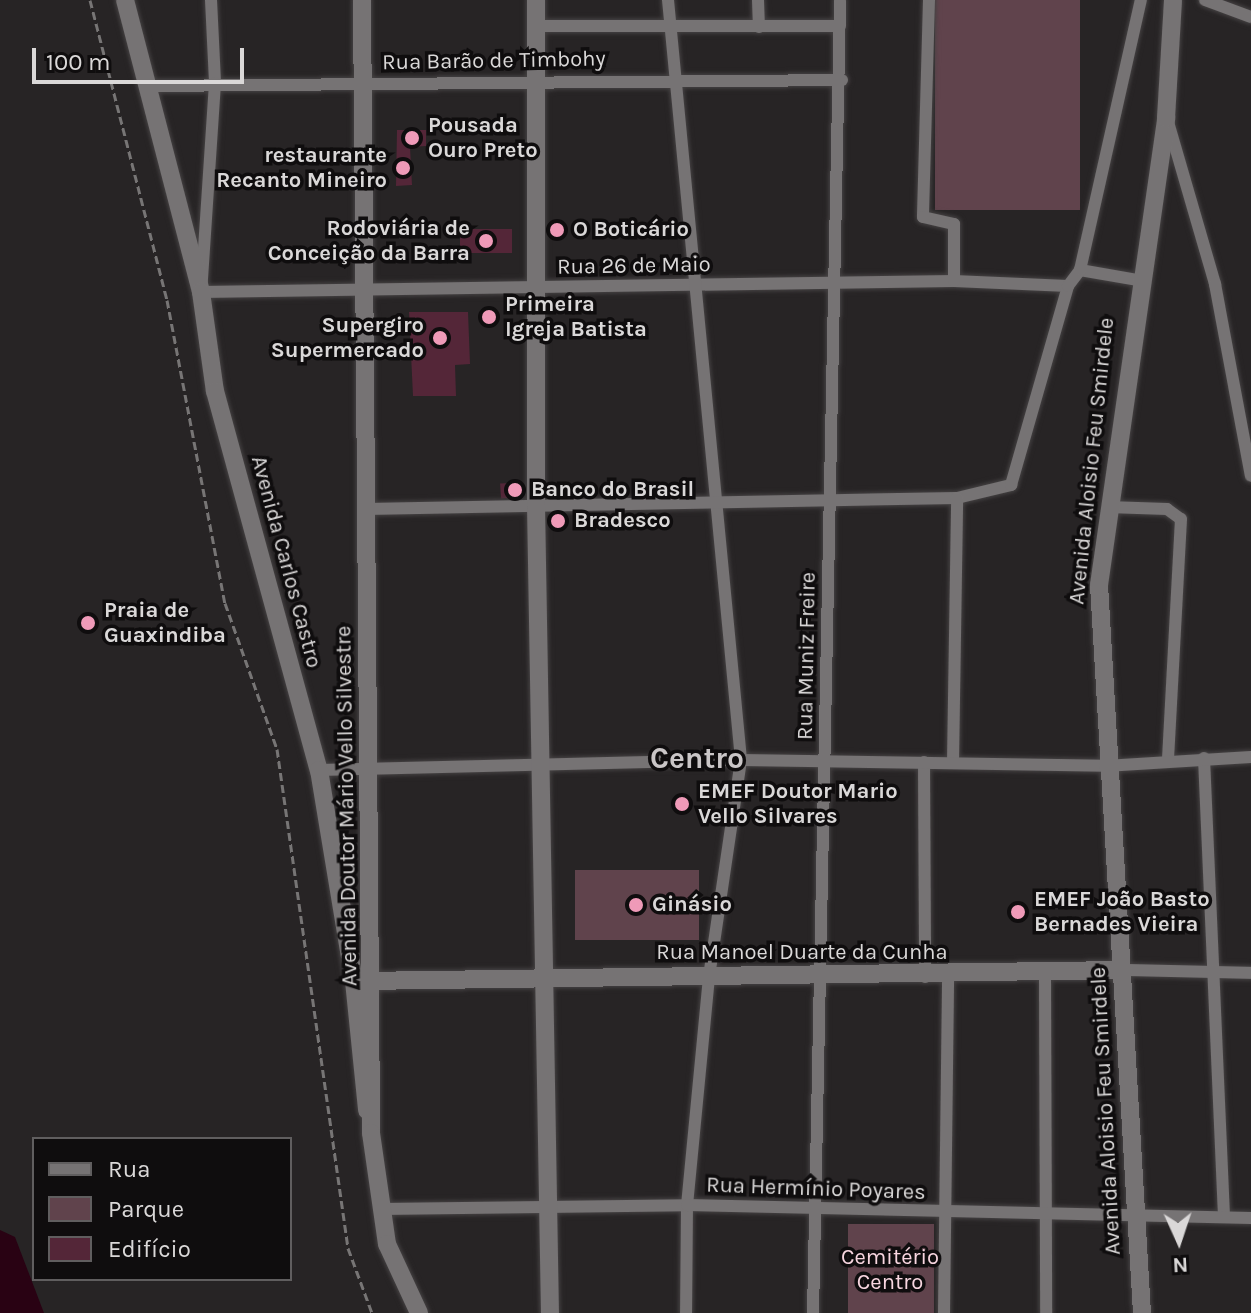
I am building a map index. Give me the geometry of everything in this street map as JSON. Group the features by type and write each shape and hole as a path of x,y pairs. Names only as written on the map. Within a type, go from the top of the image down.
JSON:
{"street":[{"path":"125,0 201,292"},
{"name":"Avenida Carlos Castro","path":"211,0 215,83 201,292 215,391 319,770 354,981 371,1133"},
{"name":"Avenida Doutor Mário Vello Silvestre","path":"362,0 366,509 373,764 371,1133 387,1244 419,1313"},
{"path":"536,0 533,79 537,287 536,505 550,1313"},
{"path":"668,0 719,501 741,760 709,977 687,1205 686,1313"},
{"path":"758,0 759,27"},
{"name":"Rua Muniz Freire","path":"813,1313 818,1209 830,499 838,283 842,80 840,0"},
{"path":"929,0 923,211 929,221 954,224 954,281"},
{"path":"366,509 957,498 985,495 1018,476 1068,286 1080,270 1141,0"},
{"name":"Avenida Aloisio Feu Smirdele","path":"1142,1313 1123,970 1105,766 1099,585 1138,280 1166,118 1173,0"},
{"path":"1205,0 1251,17"},
{"path":"536,26 840,26"},
{"name":"Rua Barão de Timbohy","path":"146,86 533,79 842,80"},
{"path":"1166,118 1215,284 1251,476"},
{"path":"1080,270 1138,280"},
{"name":"Rua 26 de Maio","path":"201,292 954,281 1068,286"},
{"path":"953,763 957,498"},
{"path":"1108,507 1167,509 1181,519 1168,760"},
{"path":"319,770 373,764 741,760 1105,766 1251,757"},
{"path":"1204,758 1224,1217"},
{"path":"924,762 925,977"},
{"name":"Rua Manoel Duarte da Cunha","path":"354,981 925,977 1123,970 1251,973"},
{"path":"1045,974 1049,1214 1046,1313"},
{"path":"944,1313 948,976"},
{"name":"Rua Hermínio Poyares","path":"380,1209 687,1205 947,1214 1251,1218"}],"path":[{"path":"90,0 167,300 225,603 277,749 348,1248 372,1313"}],"green space":[{"path":"935,0 1080,0 1080,210 935,210"},
{"name":"Ginásio","path":"575,870 699,870 699,940 575,940"},
{"name":"Cemitério Centro","path":"848,1224 934,1224 934,1313 848,1313"}],"shaded area":[{"path":"0,1230 15,1237 44,1313 0,1313"}],"building":[{"path":"397,130 426,130 426,146 410,147 412,185 396,186"},
{"name":"Rodoviária de Conceição da Barra","path":"460,229 512,229 512,253 460,253"},
{"name":"Supergiro Supermercado","path":"409,312 468,312 470,364 455,365 456,396 413,396"},
{"path":"523,482 524,497 501,499 500,484"}],"place":[{"name":"Pousada Ouro Preto","path":"412,138"},
{"name":"restaurante Recanto Mineiro","path":"403,168"},
{"name":"O Boticário","path":"557,230"},
{"name":"Rodoviária de Conceição da Barra","path":"486,241"},
{"name":"Primeira Igreja Batista","path":"489,317"},
{"name":"Supergiro Supermercado","path":"440,338"},
{"name":"Banco do Brasil","path":"515,490"},
{"name":"Bradesco","path":"558,521"},
{"name":"Praia de Guaxindiba","path":"88,623"},
{"name":"EMEF Doutor Mario Vello Silvares","path":"682,804"},
{"name":"Ginásio","path":"636,905"},
{"name":"EMEF João Basto Bernades Vieira","path":"1018,912"}],"district":[{"name":"Centro","path":"697,758"}]}
